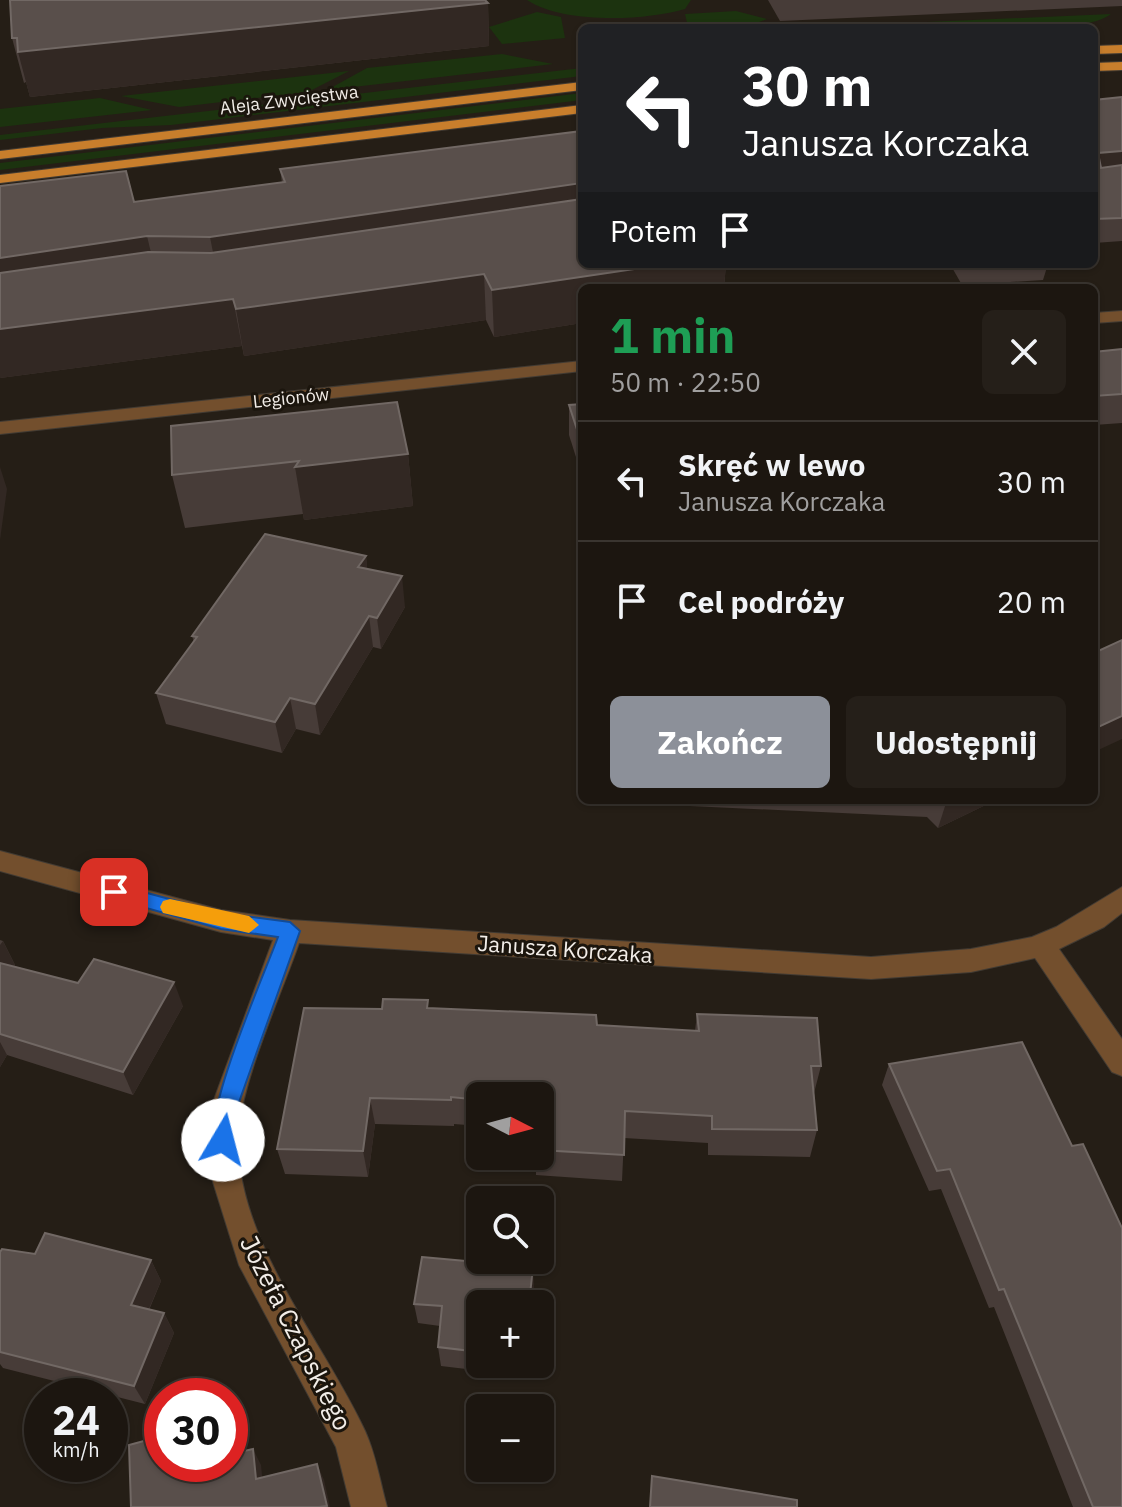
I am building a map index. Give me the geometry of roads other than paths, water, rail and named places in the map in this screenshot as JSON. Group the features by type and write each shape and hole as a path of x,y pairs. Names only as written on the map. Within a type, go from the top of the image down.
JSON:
{"main road":[{"path":"1098,50 1122,49"},
{"path":"1098,67 1122,66"},
{"name":"Aleja Zwycięstwa","path":"0,155 578,86"},
{"name":"Aleja Zwycięstwa","path":"0,179 578,109"}],"street":[{"path":"1098,318 1122,316"},
{"name":"Legionów","path":"0,428 578,366"},
{"name":"Janusza Korczaka","path":"0,861 221,921 290,931 871,968 965,964 1043,947 1080,930 1122,898"},
{"name":"Józefa Czapskiego","path":"290,931 227,1105 223,1140 228,1182 250,1254 352,1442 369,1507"},
{"path":"1043,947 1122,1063"}]}
